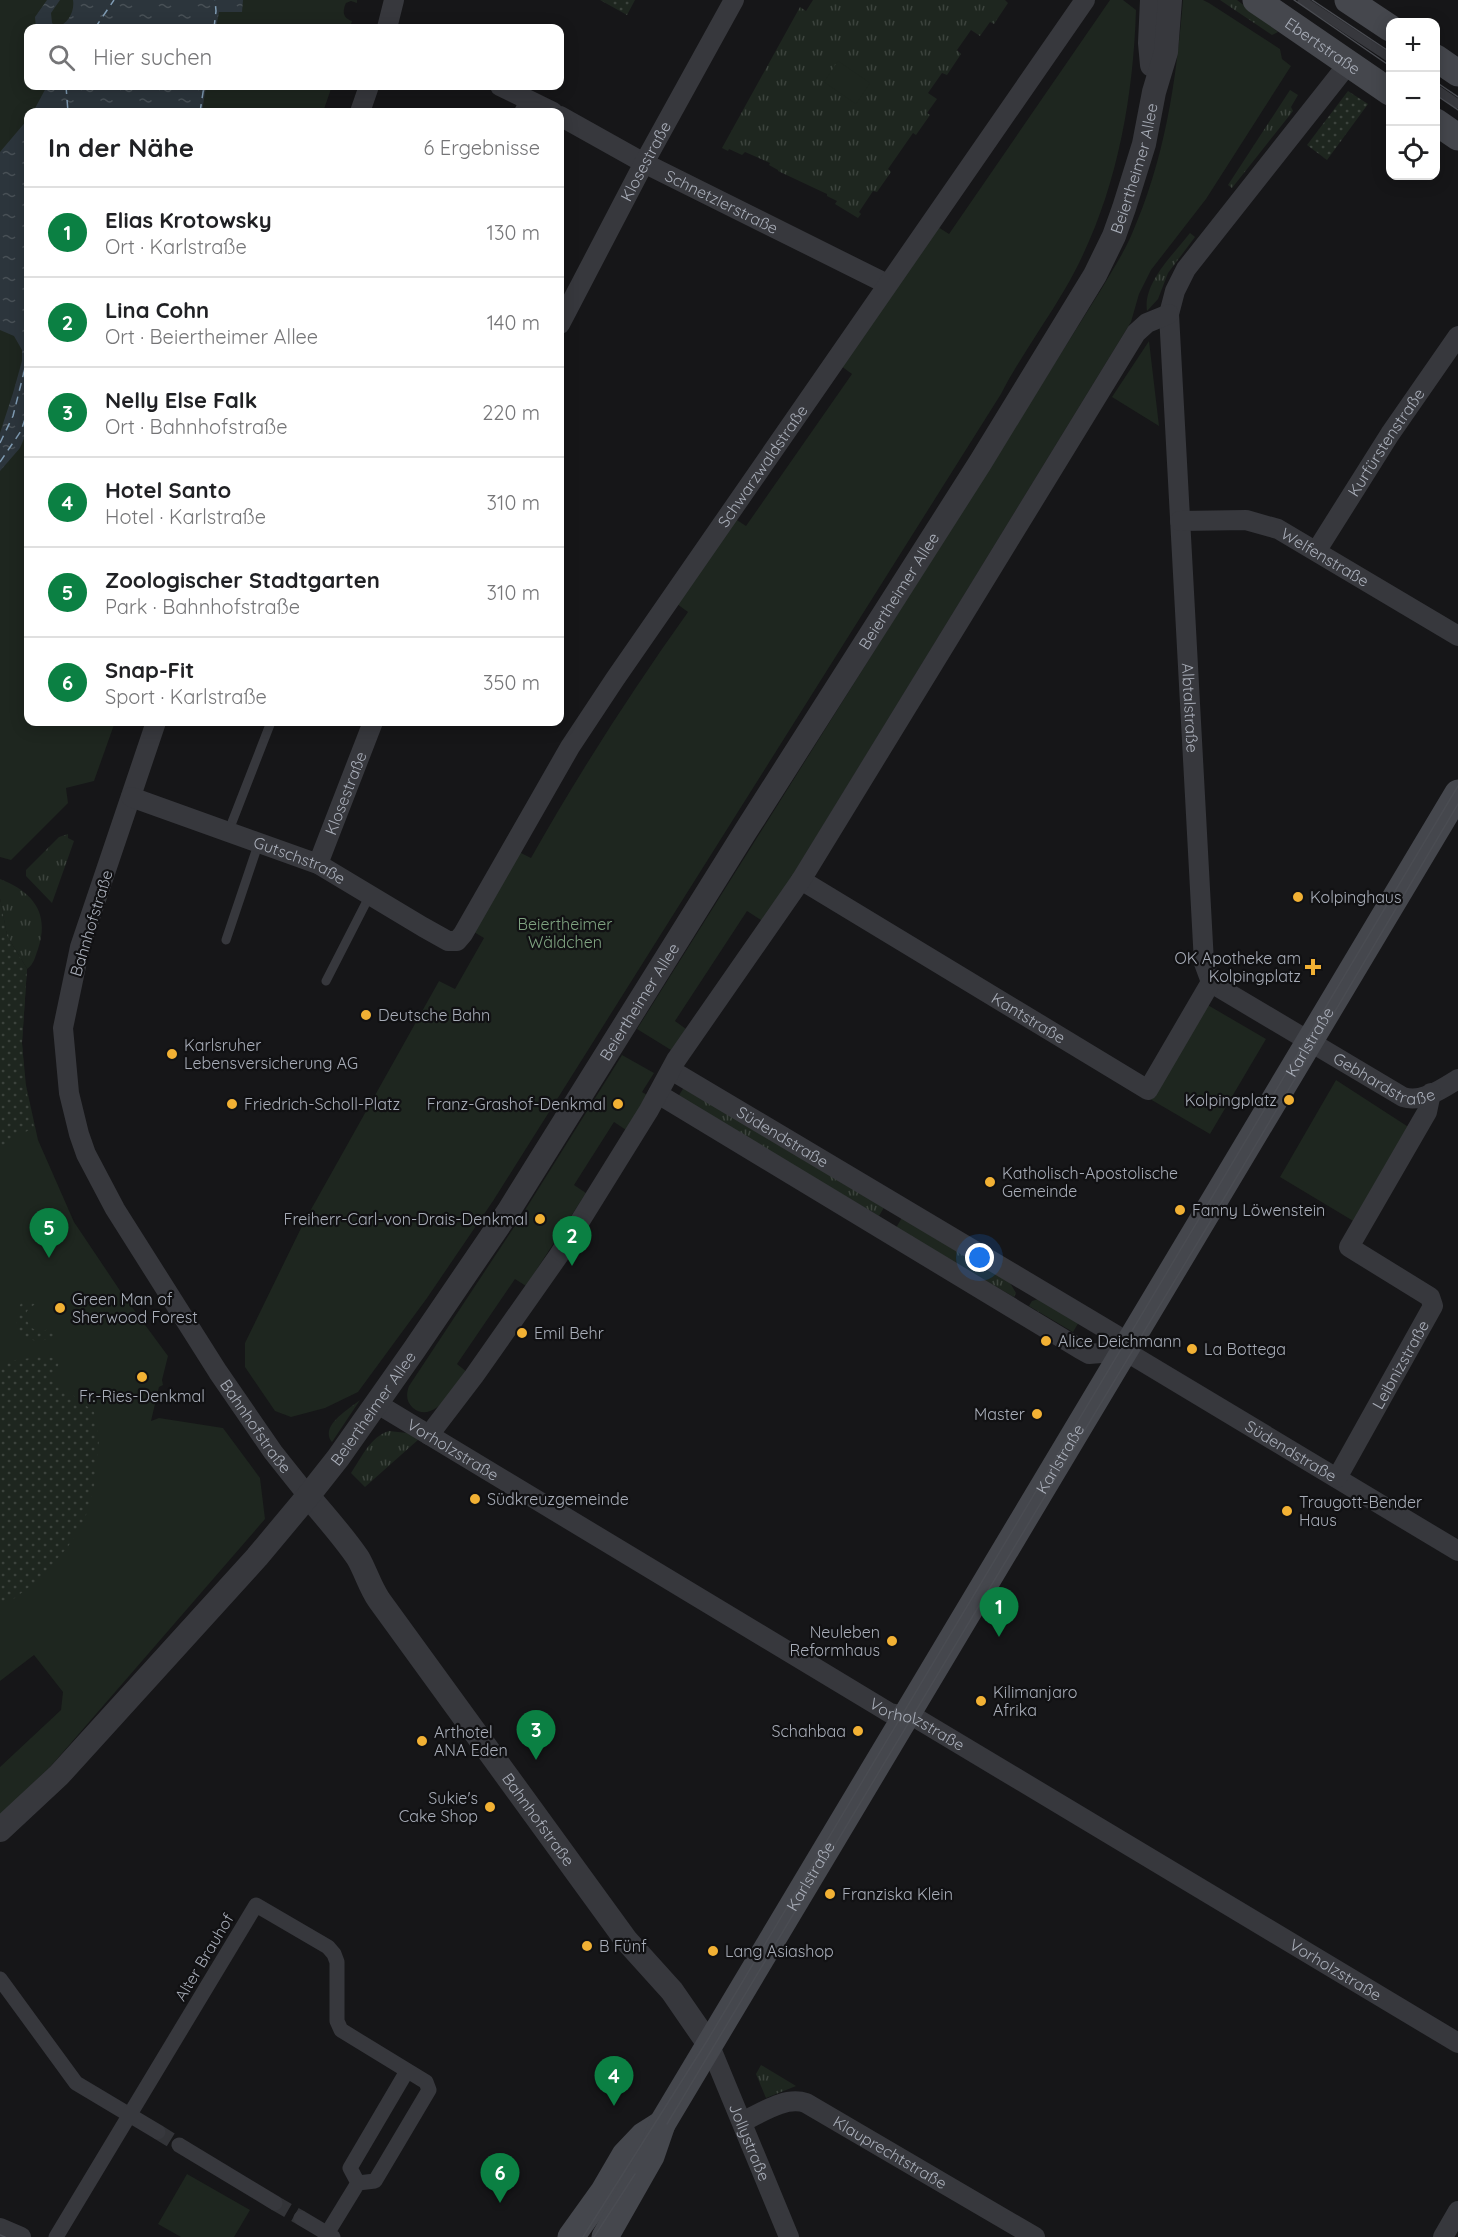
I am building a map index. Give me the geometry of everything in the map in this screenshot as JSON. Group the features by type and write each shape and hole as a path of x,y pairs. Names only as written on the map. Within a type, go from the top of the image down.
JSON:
{"main road":[{"name":"Ebertstraße","path":"1256,0 1386,89"},
{"path":"1348,0 1386,25"},
{"path":"1440,61 1458,73"},
{"path":"1440,125 1458,137"},
{"name":"Karlstraße","path":"605,2237 651,2156 662,2124 1458,793"},
{"name":"Karlstraße","path":"571,2237 626,2155 643,2136 662,2124"}],"street":[{"path":"388,24 394,0"},
{"name":"Klosestraße","path":"564,316 644,163 734,0"},
{"name":"Schwarzwaldstraße","path":"457,941 570,747 887,284 1085,0"},
{"name":"Beiertheimer Allee","path":"1152,0 1150,43 1154,92"},
{"name":"Beiertheimer Allee","path":"0,1830 59,1775 257,1557 308,1496 338,1458 514,1203 1082,299 1114,236 1144,144 1154,92 1166,52 1170,0"},
{"path":"429,1436 559,1255 671,1070 801,879 1136,333 1147,323 1169,314 1175,291 1186,269 1348,64"},
{"path":"361,108 368,90"},
{"path":"505,90 522,105"},
{"name":"Schnetzlerstraße","path":"564,118 644,163 887,284"},
{"name":"Albtalstraße","path":"1169,314 1204,963 1211,982"},
{"name":"Kurfürstenstraße","path":"1317,550 1390,434 1458,336"},
{"name":"Welfenstraße","path":"1180,521 1246,520 1278,529 1317,550 1458,636"},
{"name":"Bahnhofstraße","path":"155,726 80,947 63,1028 69,1093 79,1134 90,1162 115,1209 181,1315 273,1452 340,1533 359,1560 379,1600 619,1930 672,1991 710,2046"},
{"name":"Klosestraße","path":"318,864 371,726"},
{"name":"Gutschstraße","path":"131,797 229,830 318,864 448,941 457,941"},
{"name":"Kantstraße","path":"801,879 1148,1090 1211,982"},
{"path":"1211,982 1311,1041"},
{"name":"Gebhardstraße","path":"1311,1041 1403,1097 1411,1099 1449,1088"},
{"name":"Südendstraße","path":"671,1070 1116,1335 1125,1352 1458,1551"},
{"name":"Leibnizstraße","path":"1337,1478 1432,1306 1430,1296 1349,1247 1427,1112 1449,1088"},
{"name":"Südendstraße","path":"653,1102 881,1229 1089,1354 1125,1352"},
{"path":"881,1229 895,1204"},
{"path":"1018,1311 1033,1285"},
{"name":"Vorholzstraße","path":"376,1403 890,1713 916,1718 1458,2043"},
{"name":"Alter Brauhof","path":"56,2237 256,1905 328,1947 337,1962 337,2021 341,2030 426,2082 429,2090 375,2181 358,2183 328,2236 301,2218"},
{"path":"0,1979 76,2083 158,2132"},
{"name":"Jollystraße","path":"710,2046 789,2237"},
{"path":"358,2183 350,2168 407,2071"},
{"name":"Klauprechtstraße","path":"742,2122 783,2104 798,2101 806,2103 1035,2237"},
{"path":"179,2145 276,2203"},
{"path":"1443,2237 1458,2211"},
{"path":"0,2228 21,2237"}],"lane":[{"path":"1302,0 1386,55"},
{"path":"1440,92 1458,104"},
{"path":"229,830 269,726"},
{"path":"226,940 259,842"},
{"path":"326,981 370,895"}],"green space":[{"path":"0,0 357,0 357,3 351,1 346,3 344,9 344,14 352,21 351,24 24,24 24,90 331,90 324,108 24,108 24,726 114,726 94,781 66,788 68,803 11,860 0,857"},
{"path":"600,0 635,0 627,15"},
{"path":"813,0 1005,0 1008,3 994,24 990,22 980,36 971,30 957,50 961,54 947,75 942,73 928,93 937,99 927,113 930,115 916,135 913,133 888,169 891,172 877,192 873,191 859,212 861,214 858,218 835,204 837,201 827,194 778,171 769,165 770,163 745,152 742,155 722,148 800,7 806,11"},
{"name":"Beiertheimer Wäldchen","path":"1110,0 1123,0 1136,10 1131,82 1118,154 1108,189 1082,257 1065,289 493,1201 427,1298 358,1392 325,1408 291,1417 275,1411 245,1367 245,1343 304,1222 439,981 455,989 484,938 474,932 519,852 531,858 606,733 688,612 677,604 734,518 746,526 852,374 841,366 938,227 949,234"},
{"path":"1183,0 1203,0 1209,3 1280,49 1282,59 1291,66 1206,199 1151,270 1139,294 1131,322 764,922 747,911 675,1021 686,1029 671,1050 637,1029 1128,243 1143,207 1161,149 1177,61"},
{"path":"1220,0 1237,0 1278,32 1272,35"},
{"path":"838,61 870,83 856,104 824,82"},
{"path":"1290,90 1298,95 1291,107 1293,111 1232,188 1228,185"},
{"path":"1348,91 1368,104 1327,160 1307,145"},
{"path":"1190,233 1195,237 1168,273 1158,299 1147,311 1147,300 1155,279"},
{"path":"1149,341 1159,426 1112,397"},
{"path":"68,834 68,838 74,841 52,903 26,876 26,870 59,837"},
{"path":"0,879 22,890 30,897 40,914 42,925 38,949 27,969 7,936 0,899"},
{"path":"0,899 7,936 27,969 22,1043 26,1085 38,1140 74,1222 123,1295 168,1356 162,1380 163,1385 159,1387 151,1421 159,1418 223,1428 260,1478 265,1519 51,1766 0,1815 0,1767 61,1710 63,1692 34,1655 0,1681"},
{"path":"0,899 7,936 27,969 22,1043 25,1085 34,1127 0,1147"},
{"path":"1206,1004 1266,1039 1210,1134 1150,1099"},
{"path":"622,1055 654,1073 642,1092 647,1095 626,1130 614,1122 574,1185 586,1193 526,1286 515,1279 457,1364 467,1372 457,1386 444,1402 429,1412 421,1412 413,1408 407,1398 409,1386 522,1215"},
{"path":"1336,1080 1410,1128 1355,1222 1280,1177"},
{"path":"686,1084 886,1204 879,1216 678,1097"},
{"path":"904,1214 1004,1273 1016,1293 1014,1297 896,1228"},
{"path":"1042,1298 1080,1320 1073,1332 1029,1306 1032,1301"},
{"path":"23,1300 35,1304 27,1311 27,1319 31,1327 41,1332 51,1328 58,1334 38,1341 23,1335 18,1328 17,1320 18,1310"},
{"path":"39,1357 61,1358 53,1379 94,1412 99,1440 94,1487 84,1522 67,1548 36,1582 0,1609 0,1362"},
{"path":"360,1400 332,1442 329,1430 332,1424"},
{"path":"389,1431 407,1433 419,1439 365,1487 351,1473 372,1443"},
{"path":"761,2065 796,2086 766,2098 756,2074"},
{"path":"187,2174 250,2210 234,2237 181,2237 158,2224"}],"water":[{"path":"47,0 60,0 51,13 53,24 36,24 35,17"},
{"path":"73,0 243,0 242,12 219,12 217,24 63,24 70,17"},
{"path":"45,90 205,90 203,108 35,108"},
{"path":"24,124 24,438 20,448 0,471 0,433 22,361 22,350 14,336 0,330 0,152"}],"ferry route":[{"path":"98,24 114,0"},
{"path":"214,24 215,0"},
{"path":"66,90 68,108"},
{"path":"201,108 203,90"},
{"path":"0,443 13,416 24,372"},
{"path":"0,462 21,431 24,422"}],"tunnel":[{"path":"158,2132 179,2145"},
{"path":"275,2203 301,2218"}],"tram line":[{"path":"1294,0 1386,63"},
{"path":"1312,0 1386,49"},
{"path":"1440,85 1458,97"},
{"path":"1440,98 1458,110"},
{"path":"583,2237 707,2041 1458,786"},
{"path":"667,2124 1207,1227 1458,804"},
{"path":"594,2237 635,2174"},
{"path":"0,2235 5,2237"}],"place":[{"name":"Kolpinghaus","path":"1298,897"},
{"name":"OK Apotheke am Kolpingplatz","path":"1313,967"},
{"name":"Deutsche Bahn","path":"366,1015"},
{"name":"Karlsruher Lebensversicherung AG","path":"172,1054"},
{"name":"Kolpingplatz","path":"1289,1100"},
{"name":"Friedrich-Scholl-Platz","path":"232,1104"},
{"name":"Franz-Grashof-Denkmal","path":"618,1104"},
{"name":"Katholisch-Apostolische Gemeinde","path":"990,1182"},
{"name":"Fanny Löwenstein","path":"1180,1210"},
{"name":"Freiherr-Carl-von-Drais-Denkmal","path":"540,1219"},
{"name":"Zoologischer Stadtgarten","path":"49,1258"},
{"name":"Lina Cohn","path":"572,1266"},
{"name":"Green Man of Sherwood Forest","path":"60,1308"},
{"name":"Emil Behr","path":"522,1333"},
{"name":"Alice Deichmann","path":"1046,1341"},
{"name":"La Bottega","path":"1192,1349"},
{"name":"Fr.-Ries-Denkmal","path":"142,1377"},
{"name":"Master","path":"1037,1414"},
{"name":"Südkreuzgemeinde","path":"475,1499"},
{"name":"Traugott-Bender Haus","path":"1287,1511"},
{"name":"Elias Krotowsky","path":"999,1637"},
{"name":"Neuleben Reformhaus","path":"892,1641"},
{"name":"Kilimanjaro Afrika","path":"981,1701"},
{"name":"Schahbaa","path":"858,1731"},
{"name":"Arthotel ANA Eden","path":"422,1741"},
{"name":"Nelly Else Falk","path":"536,1760"},
{"name":"Sukie's Cake Shop","path":"490,1807"},
{"name":"Franziska Klein","path":"830,1894"},
{"name":"B Fünf","path":"587,1946"},
{"name":"Lang Asiashop","path":"713,1951"},
{"name":"Hotel Santo","path":"614,2106"},
{"name":"Snap-Fit","path":"500,2203"}]}
